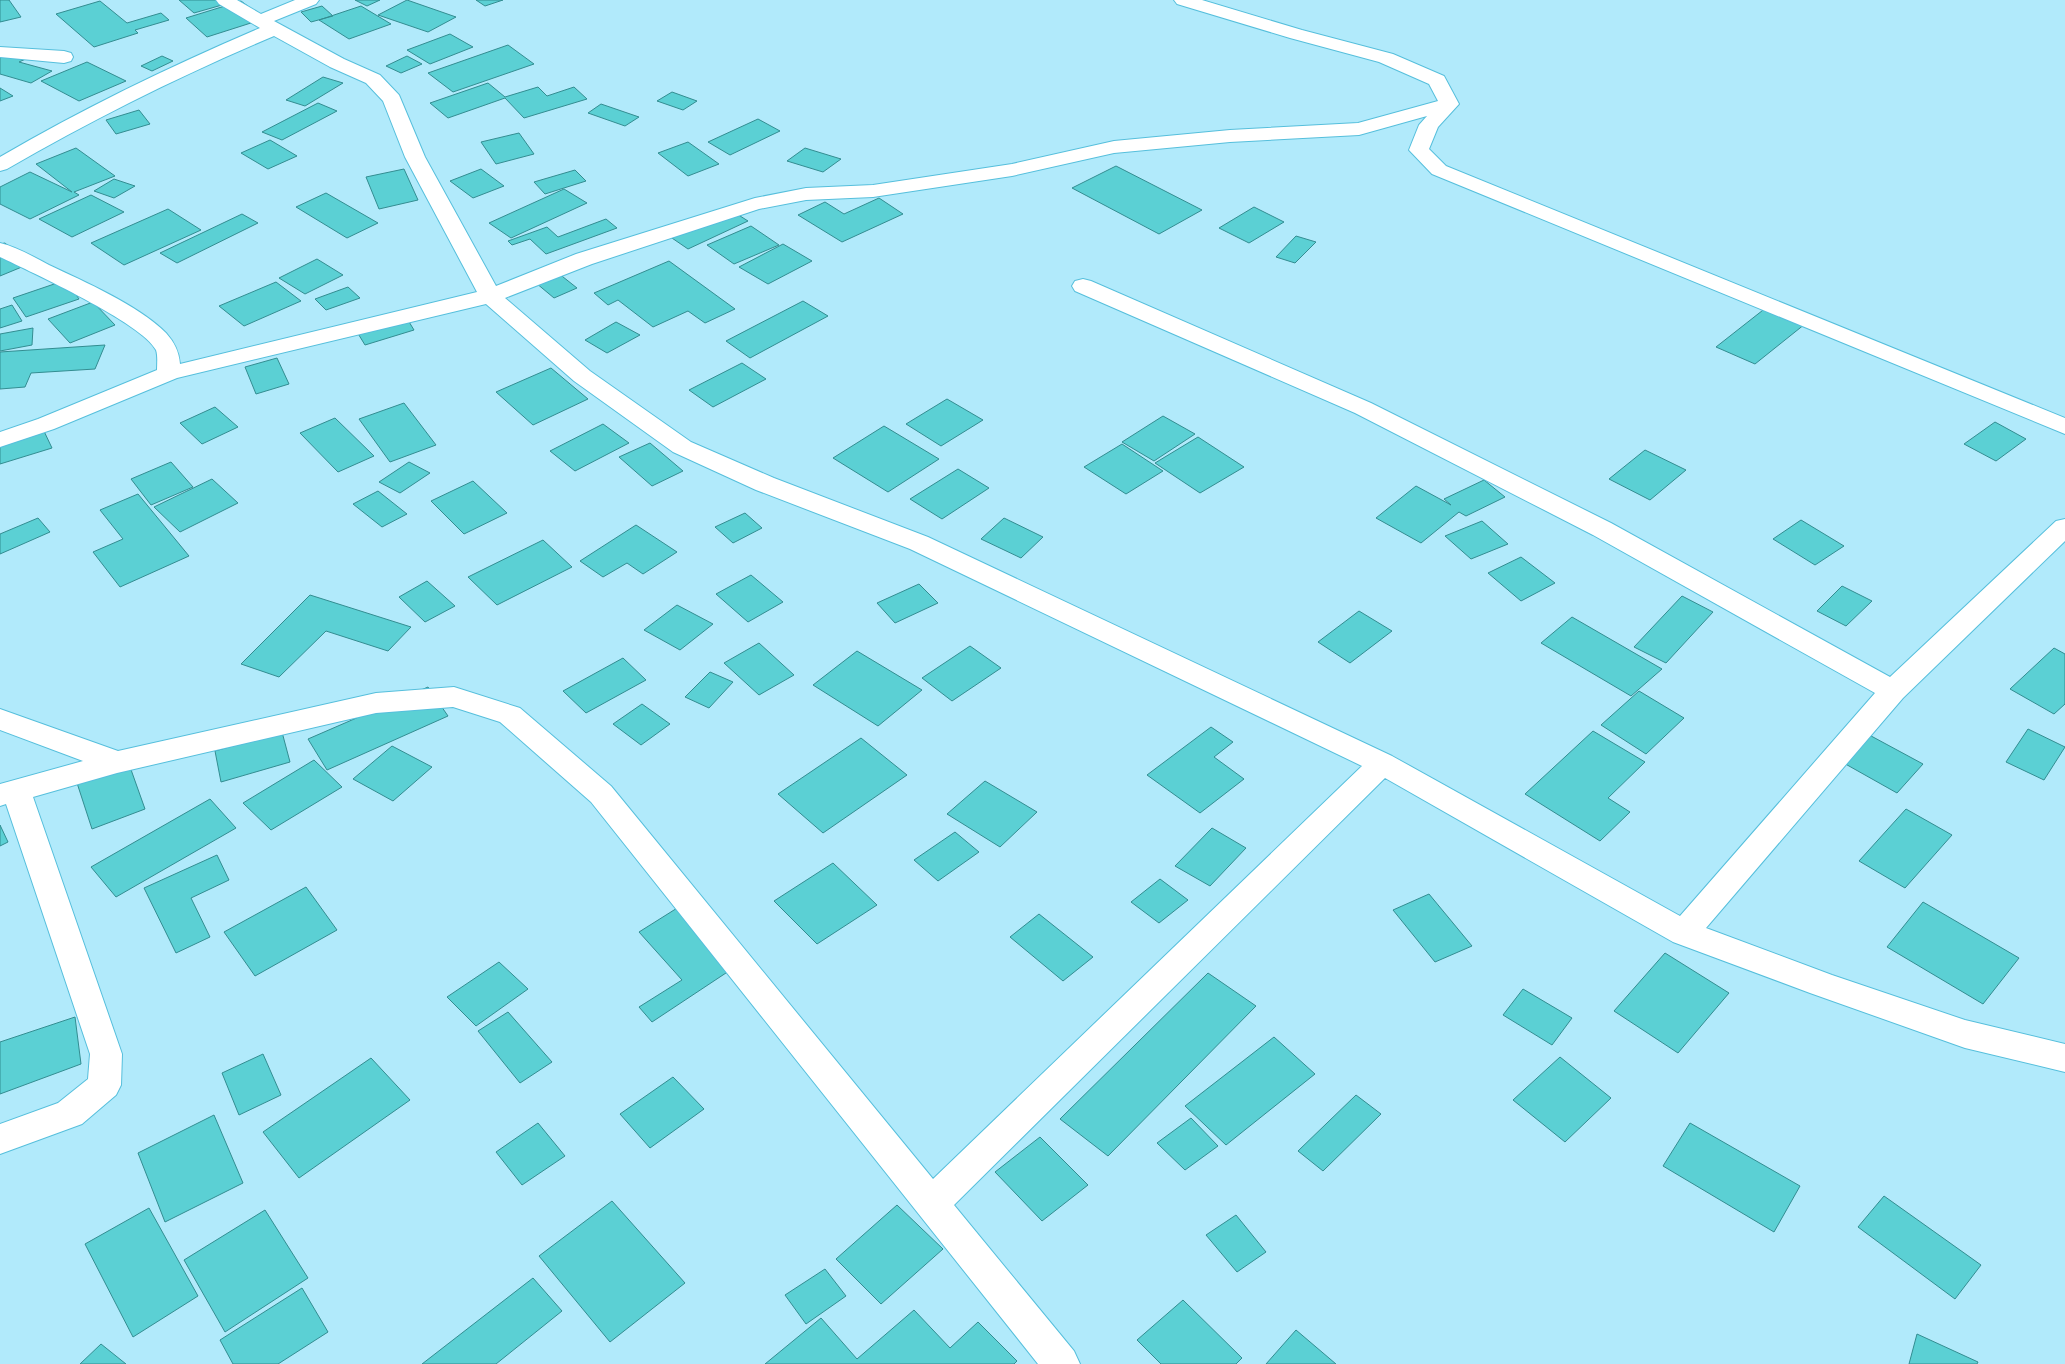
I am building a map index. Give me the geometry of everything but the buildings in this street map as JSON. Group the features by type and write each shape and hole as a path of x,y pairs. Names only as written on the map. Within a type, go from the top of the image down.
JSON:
{"street":[{"path":"225,0 267,25 373,79 392,99 415,157 490,296 582,376 682,447 765,484 919,543 1382,763 1684,933 1821,984 1965,1034 2065,1058"},
{"path":"0,165 105,108 226,49 310,0"},
{"path":"1183,0 1296,34 1386,58 1437,80 1449,104"},
{"path":"0,52 64,57"},
{"path":"0,440 46,424 168,373 490,296 584,259 755,204 806,194 873,191 1012,170 1114,147 1230,136 1358,129 1449,104"},
{"path":"1449,104 1429,125 1419,150 1439,170 2065,428"},
{"path":"0,249 96,296 151,332 167,350 168,373"},
{"path":"1083,286 1363,408 1602,529 1893,691"},
{"path":"1684,933 1893,691 2065,527"},
{"path":"0,1139 70,1114 104,1085 106,1054 8,793 117,762 376,703 454,697 510,715 601,794 1061,1364"},
{"path":"0,719 117,762"},
{"path":"931,1204 1382,763"}]}
